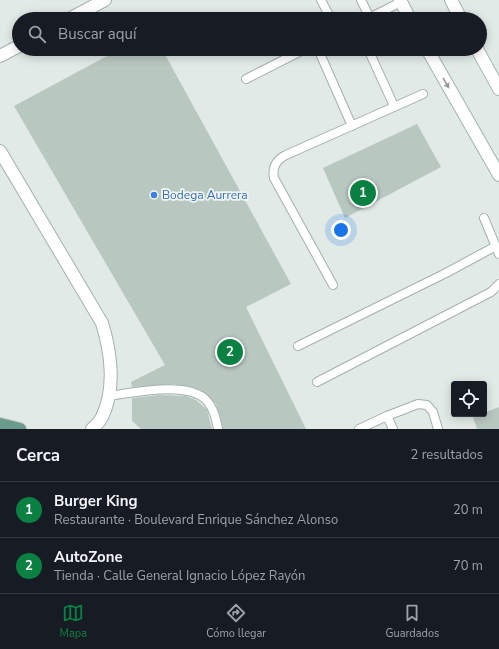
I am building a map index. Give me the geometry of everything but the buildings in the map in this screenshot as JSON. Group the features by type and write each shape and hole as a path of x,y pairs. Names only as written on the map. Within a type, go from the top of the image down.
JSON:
{"main road":[{"path":"0,424 20,429"}],"street":[{"path":"82,12 105,0"},
{"path":"451,0 457,12"},
{"path":"401,1 406,12"},
{"path":"0,56 12,50"},
{"path":"431,56 499,175"},
{"path":"482,56 499,89"},
{"path":"0,151 102,323 110,358 108,396 103,424 92,429"}],"lane":[{"path":"321,0 327,12"},
{"path":"361,0 366,12"},
{"path":"380,12 401,1"},
{"path":"246,79 291,56"},
{"path":"321,56 352,126"},
{"path":"371,56 394,106"},
{"path":"334,285 274,178 273,170 276,161 423,94"},
{"path":"298,346 446,273 498,250 484,218"},
{"path":"317,382 491,292 499,284"},
{"path":"108,396 167,390 189,390 198,393 206,400 213,410 218,429"},
{"path":"359,429 418,404 427,405 433,412 438,429"},
{"path":"387,416 393,429"}],"place":[{"name":"Burger King","path":"363,193"},
{"name":"Bodega Aurrera","path":"154,195"},
{"name":"AutoZone","path":"230,352"}]}
